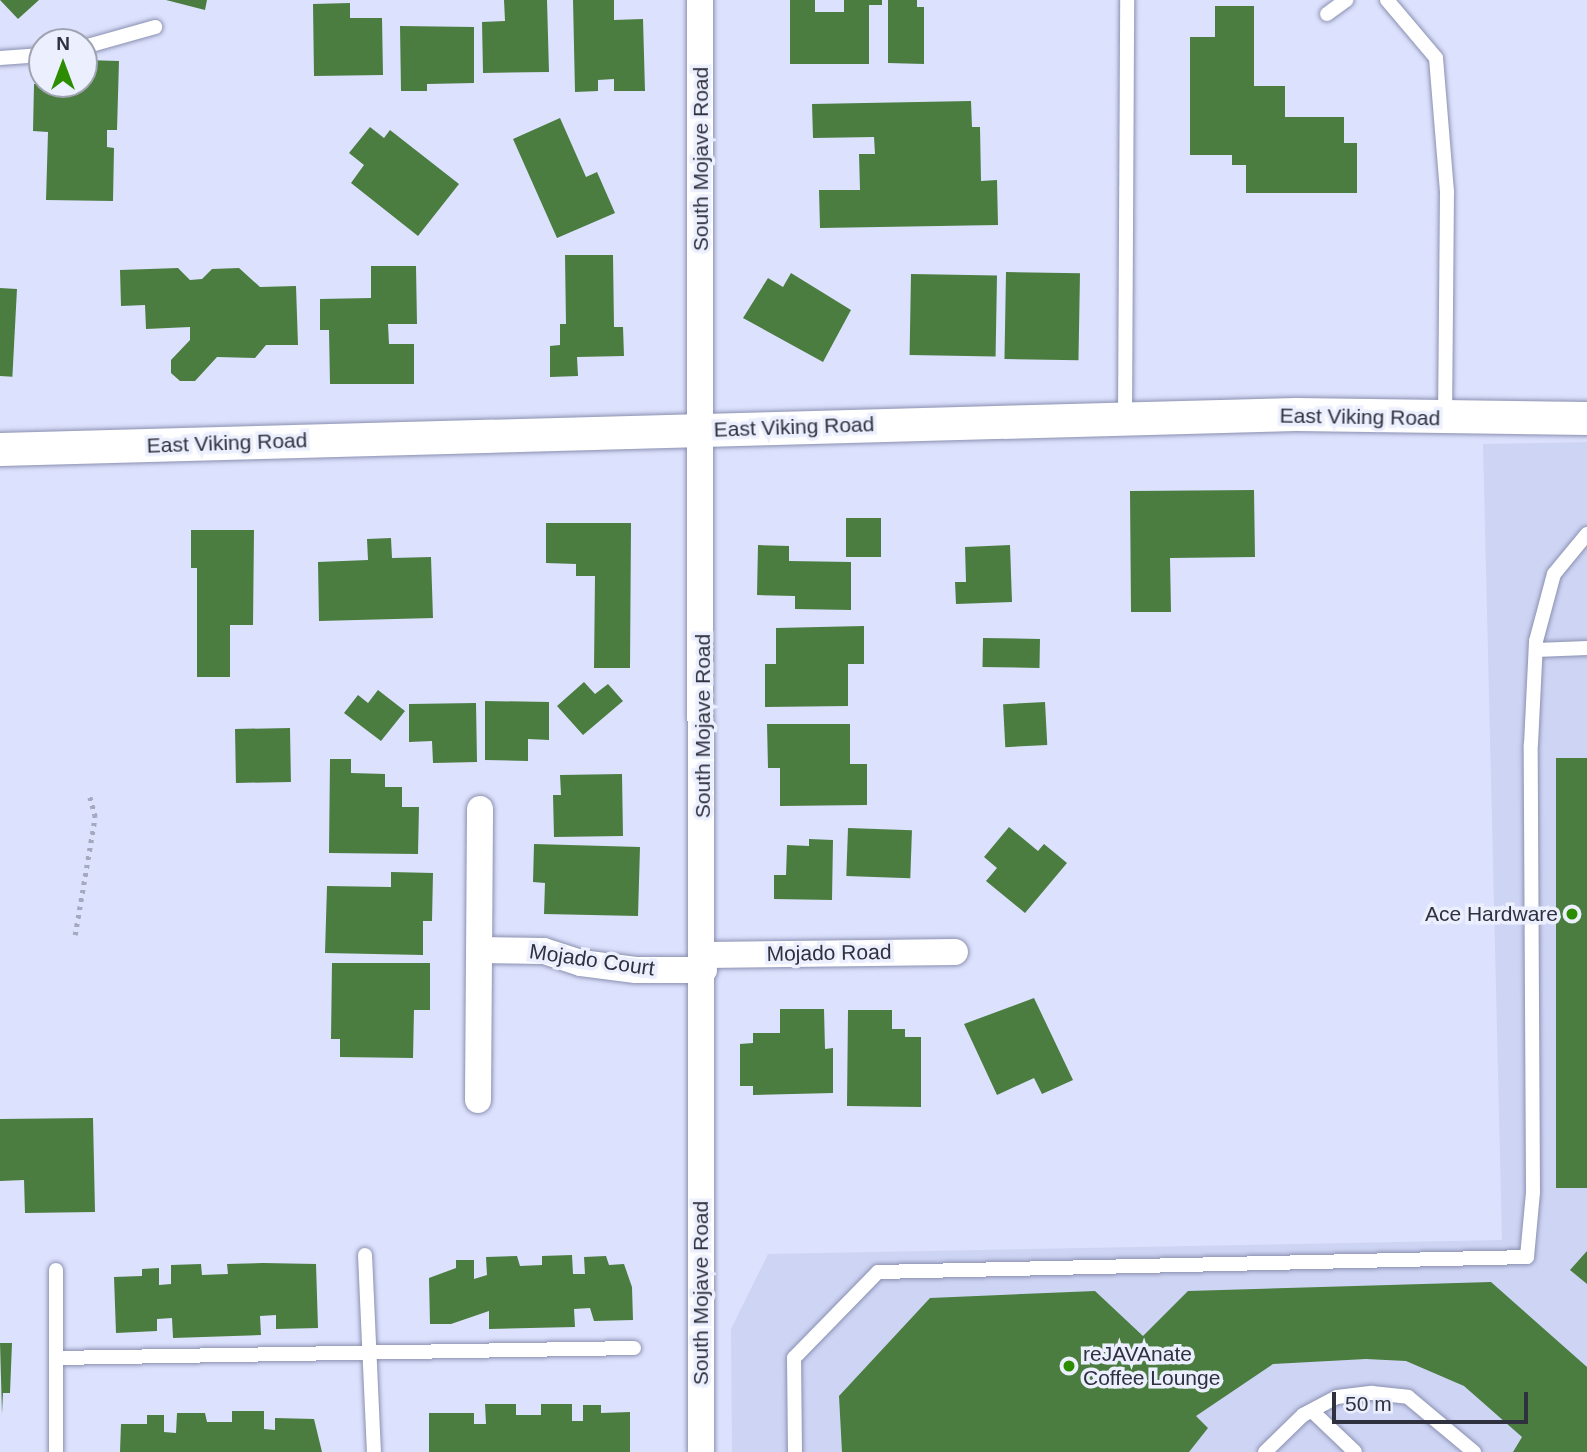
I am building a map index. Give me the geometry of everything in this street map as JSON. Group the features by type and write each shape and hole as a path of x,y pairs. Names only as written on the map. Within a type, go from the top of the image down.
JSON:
{"street":[{"name":"South Mojave Road","path":"700,0 704,963 701,1452"},
{"name":"East Viking Road","path":"0,449 1296,414 1445,419 1587,418"},
{"path":"478,1100 481,809"},
{"name":"Mojado Court","path":"480,950 544,951 581,962 636,970 704,963"},
{"name":"Mojado Road","path":"704,963 955,952"}],"lane":[{"path":"1125,419 1127,0"},
{"path":"1327,14 1346,0"},
{"path":"1387,0 1436,58 1447,191 1445,419"},
{"path":"98,43 155,27"},
{"path":"0,58 28,56"},
{"path":"795,1452 793,1358 878,1272 1527,1257 1533,1192 1531,744 1536,650 1553,574 1587,534"},
{"path":"1536,650 1587,648"},
{"path":"365,1255 374,1452"},
{"path":"56,1270 56,1452"},
{"path":"56,1358 634,1348"},
{"path":"1265,1452 1312,1410 1349,1396 1408,1398 1474,1452"},
{"path":"1312,1410 1355,1452"}],"path":[{"path":"75,935 95,817 89,794"}],"shaded area":[{"path":"1587,442 1587,1452 732,1452 731,1329 768,1254 1502,1240 1483,444"}],"building":[{"path":"0,0 39,0 18,19"},
{"path":"166,0 207,0 205,10"},
{"path":"504,0 547,0 549,72 483,73 482,22 505,21"},
{"path":"573,0 614,0 614,20 643,19 645,91 614,91 614,79 598,80 598,91 575,92"},
{"path":"790,0 815,0 815,12 844,12 844,0 882,0 882,5 869,5 869,64 790,64"},
{"path":"888,0 917,0 917,7 924,7 924,64 888,63"},
{"path":"350,3 350,18 382,18 383,75 314,76 313,4"},
{"path":"1215,6 1254,6 1254,86 1285,86 1285,117 1344,117 1344,143 1357,143 1357,193 1246,193 1246,165 1232,165 1232,155 1190,155 1190,37 1215,37"},
{"path":"400,26 474,27 474,83 427,84 427,91 401,91"},
{"path":"98,60 119,61 117,130 107,130 107,147 114,148 113,201 46,200 48,132 33,131 34,98 98,98"},
{"path":"971,101 972,127 980,127 981,181 997,180 998,225 820,228 819,190 860,190 859,154 875,154 874,137 813,138 812,104"},
{"path":"560,118 586,177 597,172 615,213 557,238 513,139"},
{"path":"370,127 384,138 390,130 459,184 418,236 351,183 364,165 349,153"},
{"path":"565,255 613,255 614,327 623,327 624,356 577,357 578,376 550,377 550,346 560,345 560,324 566,324"},
{"path":"371,266 416,266 417,324 388,324 389,344 414,344 414,384 330,384 329,330 320,330 320,299 371,298"},
{"path":"178,268 190,280 202,279 212,269 239,268 260,287 296,286 298,345 266,345 255,358 217,357 195,381 180,381 171,373 171,360 190,340 190,327 146,329 145,305 121,306 120,270"},
{"path":"1006,272 1080,273 1078,360 1004,359"},
{"path":"791,273 851,310 823,362 743,318 768,278 783,287"},
{"path":"911,274 997,276 996,356 910,355"},
{"path":"0,288 17,289 12,377 0,376"},
{"path":"1254,490 1255,557 1170,558 1171,612 1131,612 1130,491"},
{"path":"846,518 881,518 881,557 846,557"},
{"path":"546,523 631,523 630,668 594,668 595,576 576,576 576,564 546,563"},
{"path":"191,530 254,530 253,625 230,625 230,677 197,677 197,568 191,568"},
{"path":"391,538 392,558 431,557 433,618 319,621 318,562 368,560 367,539"},
{"path":"758,545 789,546 789,561 851,562 851,610 795,609 795,596 757,595"},
{"path":"1010,545 1012,602 956,604 955,582 966,582 965,547"},
{"path":"864,626 864,664 848,664 848,706 765,707 765,664 776,664 776,628"},
{"path":"983,638 1040,639 1039,668 982,667"},
{"path":"584,682 595,694 608,684 623,701 583,735 557,706"},
{"path":"378,690 405,711 381,741 344,713 358,695 368,703"},
{"path":"485,701 549,702 549,740 528,739 528,761 485,760"},
{"path":"1045,702 1047,745 1005,747 1003,704"},
{"path":"476,703 477,762 433,763 432,741 409,742 409,704"},
{"path":"767,724 850,724 850,764 867,764 867,805 780,806 780,768 768,768"},
{"path":"290,728 291,782 236,783 235,729"},
{"name":"Ace Hardware","path":"1556,758 1587,758 1587,1188 1556,1188"},
{"path":"330,759 351,759 351,773 385,774 385,787 402,787 402,807 419,807 418,854 329,853"},
{"path":"622,774 623,836 554,837 553,795 561,795 560,775"},
{"path":"1009,827 1038,851 1044,844 1067,863 1025,913 986,881 997,868 984,857"},
{"path":"848,828 912,830 910,878 846,876"},
{"path":"809,839 833,840 832,900 774,899 774,875 786,875 787,845 809,846"},
{"path":"534,844 640,847 638,916 544,914 545,883 533,882"},
{"path":"391,872 433,873 432,921 423,921 423,955 325,953 327,886 391,887"},
{"path":"332,963 430,963 430,1010 414,1010 413,1058 340,1057 340,1039 331,1039"},
{"path":"1034,998 1073,1080 1042,1094 1034,1078 997,1095 964,1024"},
{"path":"780,1009 824,1009 825,1049 833,1048 833,1093 753,1095 753,1086 740,1086 740,1044 753,1043 753,1033 780,1033"},
{"path":"848,1010 892,1010 892,1029 905,1029 905,1037 921,1037 921,1107 847,1106"},
{"path":"93,1118 95,1212 25,1213 24,1180 0,1181 0,1119"},
{"path":"1587,1251 1587,1284 1570,1270"},
{"path":"572,1255 573,1274 585,1274 584,1257 606,1256 609,1265 624,1264 632,1287 633,1320 594,1321 590,1308 574,1309 575,1327 489,1329 489,1311 451,1324 430,1324 429,1278 456,1268 456,1260 474,1260 474,1279 487,1275 486,1257 517,1256 520,1266 542,1265 542,1256"},
{"path":"201,1264 202,1275 228,1274 227,1264 316,1264 318,1328 276,1329 276,1315 260,1316 261,1335 173,1338 172,1318 157,1319 157,1331 116,1333 114,1277 142,1276 142,1269 159,1268 159,1285 171,1284 171,1265"},
{"name":"reJAVAnate Coffee Lounge","path":"1491,1282 1587,1367 1587,1452 1513,1452 1522,1437 1464,1386 1406,1361 1366,1359 1273,1364 1196,1416 1208,1428 1189,1452 842,1452 839,1396 930,1298 1095,1291 1143,1336 1188,1291"},
{"path":"0,1343 12,1343 10,1393 3,1393 2,1414"},
{"path":"485,1404 516,1404 516,1415 541,1415 541,1404 572,1404 572,1421 583,1421 583,1405 601,1405 601,1413 630,1412 630,1452 429,1452 429,1413 474,1413 474,1424 486,1424"},
{"path":"232,1411 264,1411 264,1429 275,1430 275,1418 314,1419 322,1452 120,1452 121,1424 147,1424 147,1415 164,1415 164,1432 176,1433 177,1413 205,1413 207,1422 232,1422"}],"place":[{"name":"Ace Hardware","path":"1572,914"},
{"name":"reJAVAnate Coffee Lounge","path":"1069,1366"}]}
